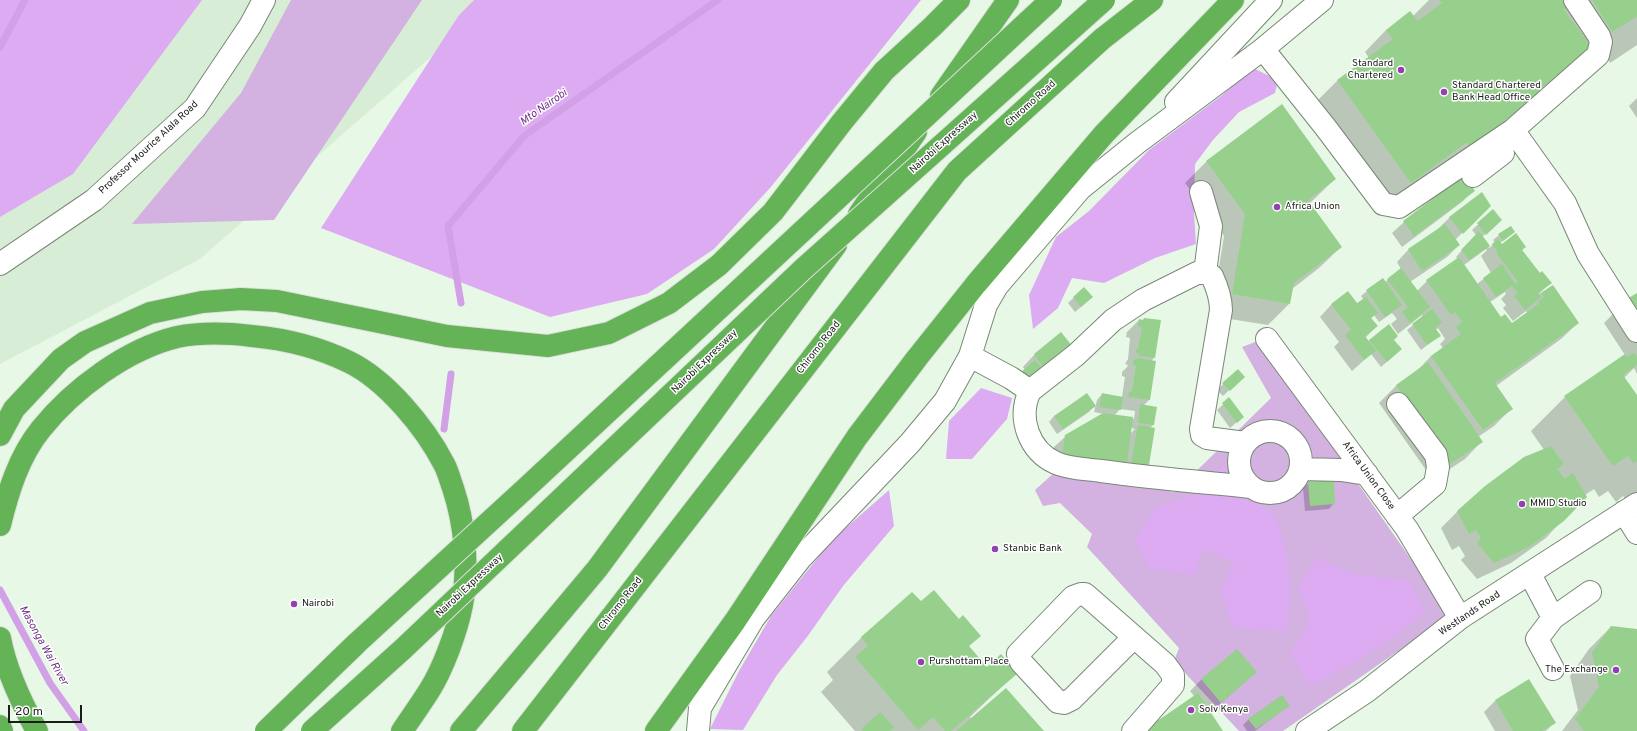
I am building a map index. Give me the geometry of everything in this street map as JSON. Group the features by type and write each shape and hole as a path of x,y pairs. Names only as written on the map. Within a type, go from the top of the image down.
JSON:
{"highway":[{"path":"0,435 14,409 61,359 85,342 150,313 202,302 241,300 277,301 447,336 548,346 609,333 669,303 719,265 773,212 842,122 884,71 959,0"},
{"path":"461,731 597,569 799,297 1008,0"},
{"path":"266,731 358,642 526,488 1051,0"},
{"name":"Nairobi Expressway","path":"312,731 403,649 802,269 1104,0"},
{"name":"Chiromo Road","path":"523,731 957,170 1102,39 1152,0"},
{"path":"656,731 735,621 857,437 907,370 976,284 1104,134 1233,0"},
{"path":"0,525 7,496 23,458 40,429 77,390 115,363 150,347 178,337 223,333 259,336 300,343 350,363 383,386 422,427 444,465 459,507 466,554 462,605 449,649 430,689 402,731"},
{"path":"0,638 2,651 23,706 37,731"},
{"path":"0,726 2,731"}],"street":[{"name":"Professor Mourice Alala Road","path":"0,264 94,200 194,108 250,26 264,0"},
{"path":"1137,143 1271,0"},
{"path":"698,731 700,708 752,619 800,559 910,443 945,400 970,356 986,305 997,286 1080,189 1137,143 1263,49 1322,0"},
{"path":"1473,176 1598,55 1601,42 1599,36 1575,0"},
{"path":"1263,49 1326,128 1383,204 1399,207 1516,135"},
{"path":"1516,135 1565,203 1588,254 1637,331"},
{"path":"1201,192 1211,226 1205,273"},
{"path":"1245,444 1207,438 1202,435 1201,429 1221,310 1221,300 1216,284 1212,276 1205,273 1197,274 1143,300 1113,320 1076,355 1030,392 1026,400 1025,408 1028,434 1037,450 1042,455 1057,464 1128,475 1250,487"},
{"name":"Africa Union Close","path":"1267,339 1407,529 1460,618"},
{"path":"970,356 1011,378 1030,392"},
{"path":"1397,516 1435,484 1438,467 1436,455 1398,404"},
{"path":"1264,431 1280,432 1290,438 1297,446 1302,461 1298,478 1285,490 1267,494 1258,492 1250,487 1244,480 1240,471 1240,452 1245,444 1250,438 1264,431"},
{"path":"1301,469 1342,470 1367,474"},
{"path":"1630,508 1637,533"},
{"name":"Westlands Road","path":"1307,731 1367,691 1460,618 1630,508"},
{"path":"1530,574 1553,618"},
{"path":"1553,669 1537,639 1553,618 1590,592"},
{"path":"1133,731 1172,685 1173,675 1165,664 1085,594 1073,597 1018,654 1018,658 1021,662 1058,702 1064,703 1072,699 1134,637"}],"shaded area":[{"path":"0,0 202,0 73,174 0,217"},
{"path":"62,0 496,0 200,259 0,364 0,142"},
{"path":"291,0 422,0 274,220 132,224 241,93"},
{"path":"474,0 921,0 770,188 714,249 647,294 550,317 321,228 459,15"},
{"path":"1253,68 1278,80 1275,93 1239,112 1213,140 1195,164 1194,213 1196,244 1155,258 1104,283 1072,278 1058,308 1033,329 1029,295 1056,237 1089,211 1149,150 1221,96"},
{"path":"1258,341 1450,615 1283,731 1239,731 1174,661 1179,648 1087,547 1092,534 1060,503 1043,506 1035,490 1055,472 1175,492 1271,398 1242,347"},
{"path":"981,388 1012,398 1007,419 972,459 946,459 949,421"},
{"path":"1224,465 1251,497 1276,517 1288,559 1290,596 1286,632 1233,627 1221,590 1234,562 1202,550 1195,575 1149,568 1135,539 1155,508 1193,495"},
{"path":"889,490 894,526 843,586 807,637 777,675 743,730 710,729 739,671 771,616 832,540"},
{"path":"1317,558 1353,574 1409,581 1425,612 1378,648 1310,687 1291,654 1310,620 1298,587"}],"building":[{"name":"Standard Chartered Bank Head Office","path":"1439,0 1566,0 1570,5 1564,10 1593,49 1541,88 1546,96 1519,110 1493,129 1496,133 1474,149 1466,143 1411,183 1337,80 1393,39 1386,30 1410,11 1418,21 1442,3"},
{"path":"1592,0 1637,0 1637,17 1612,32"},
{"name":"Africa Union","path":"1282,104 1336,179 1308,200 1342,247 1294,283 1290,304 1232,294 1245,214 1206,161"},
{"path":"1464,175 1475,191 1414,236 1403,221"},
{"path":"1482,192 1491,206 1463,234 1449,217"},
{"path":"1493,209 1502,220 1486,235 1477,223"},
{"path":"1445,224 1460,245 1422,271 1408,249"},
{"path":"1511,226 1515,232 1503,241 1498,234"},
{"path":"1479,231 1490,246 1469,260 1461,250"},
{"path":"1516,233 1526,247 1522,250 1540,273 1542,271 1552,283 1538,293 1541,297 1525,310 1514,296 1518,293 1512,286 1496,297 1483,278 1502,264 1515,284 1518,282 1497,254 1498,253 1492,244 1498,239 1502,244"},
{"path":"1459,257 1501,317 1505,314 1512,323 1540,303 1538,301 1544,297 1541,293 1553,285 1579,323 1495,383 1456,327 1462,322 1455,312 1451,315 1426,280"},
{"path":"1401,268 1430,307 1410,323 1402,312 1408,307 1387,279"},
{"path":"1383,278 1402,305 1385,317 1366,290"},
{"path":"1084,287 1093,297 1081,307 1073,297"},
{"path":"1348,291 1357,303 1366,297 1378,313 1371,318 1378,326 1365,336 1376,351 1364,360 1345,335 1351,330 1331,304"},
{"path":"1637,293 1637,318 1625,300"},
{"path":"1432,309 1442,323 1435,328 1441,336 1427,345 1412,324"},
{"path":"1144,318 1161,320 1155,358 1138,356 1139,353 1136,353 1142,327 1138,326 1139,319 1143,320"},
{"path":"1389,324 1398,336 1394,340 1402,349 1387,362 1369,340"},
{"path":"1061,332 1073,347 1045,370 1034,354"},
{"path":"1461,334 1513,409 1483,430 1431,356"},
{"path":"1634,352 1637,357 1637,365 1623,375 1637,395 1637,461 1634,464 1628,456 1613,466 1564,396 1625,354 1627,357"},
{"path":"1137,358 1156,361 1150,400 1128,397 1129,392 1132,392 1136,365 1133,365 1133,359 1136,360"},
{"path":"1035,360 1045,372 1029,384 1020,373"},
{"path":"1428,362 1483,442 1450,464 1396,385"},
{"path":"1238,369 1245,377 1230,391 1222,383"},
{"path":"1087,393 1096,406 1063,429 1054,416"},
{"path":"1102,393 1123,397 1121,410 1099,407"},
{"path":"1229,397 1244,417 1237,423 1222,403"},
{"path":"1140,404 1157,407 1154,425 1138,423"},
{"path":"1103,413 1133,417 1127,465 1062,456 1065,435"},
{"path":"1138,425 1155,428 1149,465 1131,463"},
{"name":"MMID Studio","path":"1551,446 1564,464 1557,469 1565,479 1573,473 1587,497 1564,521 1529,547 1494,563 1477,543 1481,538 1476,530 1469,534 1457,511 1485,486 1524,457"},
{"path":"1334,480 1335,504 1310,506 1308,482"},
{"name":"Purshottam Place","path":"934,590 959,619 963,615 981,636 969,646 987,667 1001,654 1018,673 951,731 945,731 933,717 918,730 855,657 868,646 861,637 912,592 921,601"},
{"name":"The Exchange","path":"1611,626 1637,629 1637,731 1584,731 1575,719 1599,687 1592,653"},
{"path":"1237,649 1257,672 1221,703 1201,679"},
{"path":"1529,679 1556,723 1542,731 1513,731 1495,700"},
{"path":"1006,688 1044,731 956,731"},
{"name":"Solv Kenya","path":"1198,693 1223,731 1150,731 1147,728"},
{"path":"1282,695 1290,706 1256,729 1248,719"},
{"path":"880,712 894,727 890,731 863,731 861,729"}],"waterway":[{"name":"Masonga Wai River","path":"0,47 25,0"},
{"name":"Mto Nairobi","path":"461,303 448,226 524,136 718,0"},
{"name":"Mto Nairobi","path":"444,429 451,374"},
{"name":"Masonga Wai River","path":"0,590 50,683 84,731"}],"place":[{"name":"Standard Chartered","path":"1401,70"},
{"name":"Standard Chartered Bank Head Office","path":"1444,92"},
{"name":"Africa Union","path":"1277,207"},
{"name":"MMID Studio","path":"1522,504"},
{"name":"Stanbic Bank","path":"995,549"},
{"name":"Nairobi","path":"294,604"},
{"name":"Purshottam Place","path":"921,662"},
{"name":"The Exchange","path":"1616,670"},
{"name":"Solv Kenya","path":"1191,710"}]}
